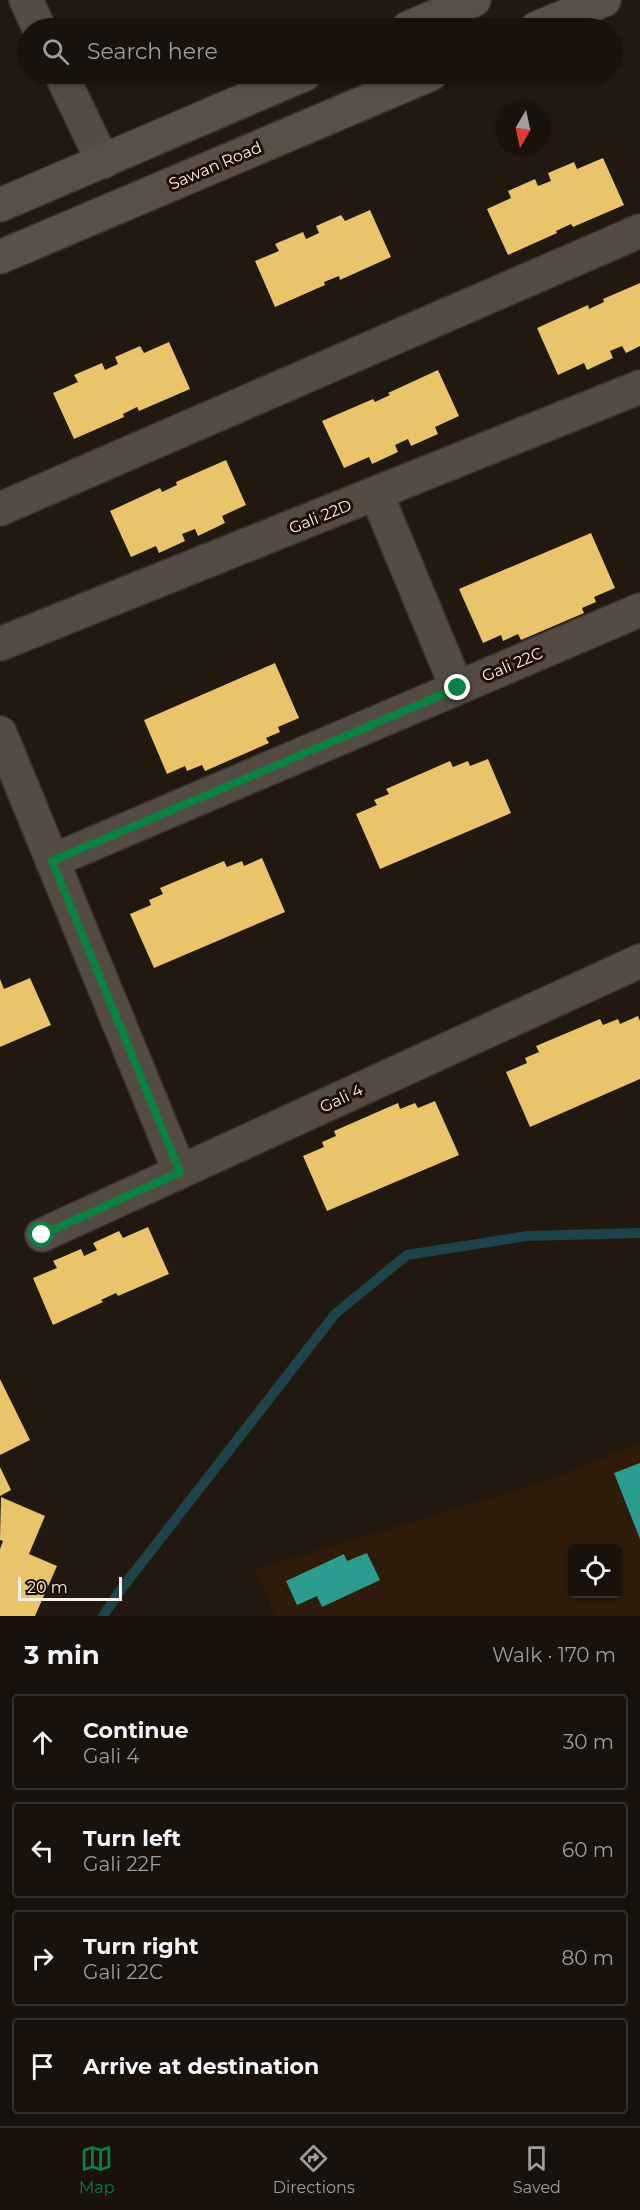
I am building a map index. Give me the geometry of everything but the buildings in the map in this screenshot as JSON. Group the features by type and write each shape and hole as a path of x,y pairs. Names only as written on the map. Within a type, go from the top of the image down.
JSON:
{"main road":[{"path":"432,18 474,0"},
{"path":"561,18 604,0"},
{"path":"0,205 282,84"},
{"name":"Sawan Road","path":"0,257 407,84"}],"street":[{"path":"26,0 34,18"},
{"path":"66,84 103,162"},
{"path":"0,509 640,231"},
{"name":"Gali 22D","path":"0,644 640,387"},
{"path":"376,493 458,688"},
{"name":"Gali 22C","path":"52,861 640,610"},
{"path":"0,733 180,1172"},
{"name":"Gali 4","path":"42,1235 640,961"}],"shaded area":[{"path":"640,1442 640,1616 275,1616 255,1569 547,1481"}],"waterway":[{"path":"103,1616 119,1592 335,1314 407,1255 527,1236 640,1233"}],"route":[{"path":"42,1235 180,1172 52,861 458,688"}]}
